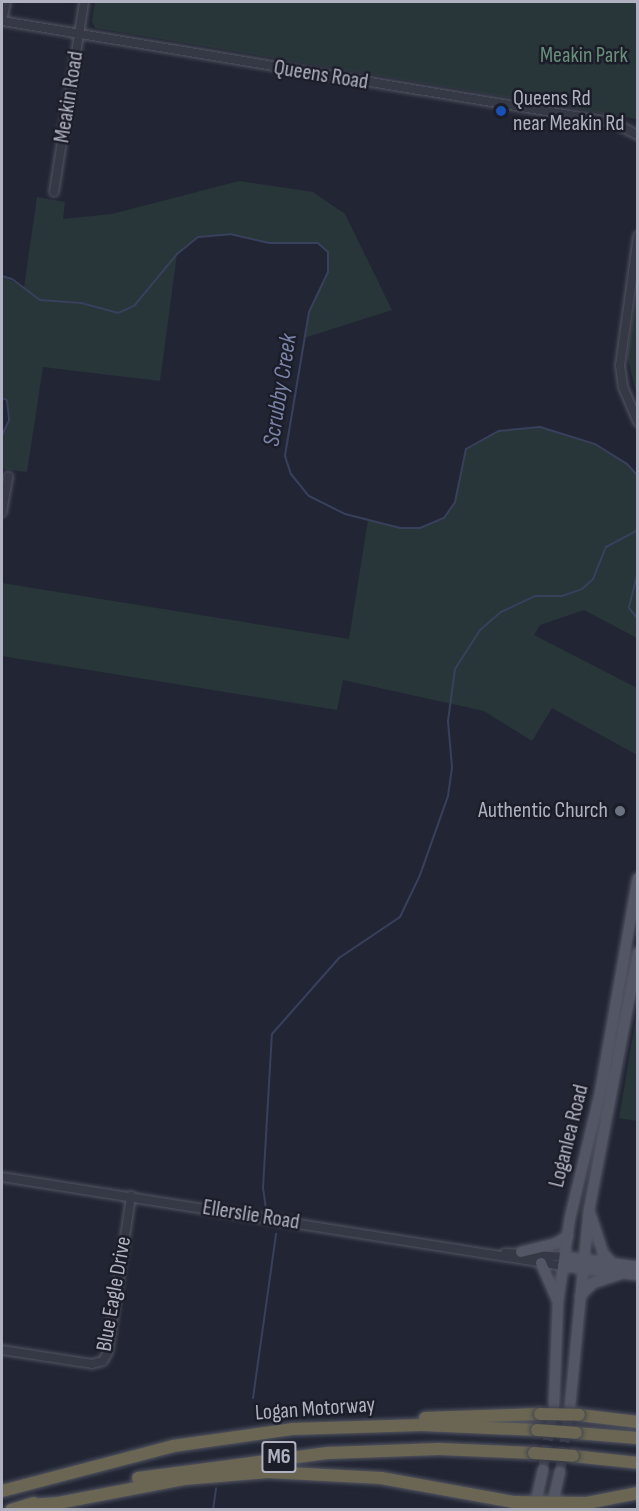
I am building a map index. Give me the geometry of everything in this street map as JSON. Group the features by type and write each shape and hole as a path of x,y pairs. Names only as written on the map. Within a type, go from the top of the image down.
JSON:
{"highway":[{"path":"388,1425 417,1418 574,1411 638,1422"},
{"name":"Logan Motorway","path":"2,1491 130,1456 212,1439 292,1429 388,1425 576,1432 638,1438"},
{"name":"Logan Motorway","path":"11,1509 163,1473 289,1456 410,1449 534,1453 638,1463"},
{"path":"28,1505 58,1503 195,1478 290,1472 381,1478 516,1506 596,1502 638,1493"},
{"path":"581,1509 596,1502"}],"main road":[{"name":"Loganlea Road","path":"554,1404 558,1302 564,1261 600,1093 638,878"},
{"name":"Loganlea Road","path":"574,1411 580,1296 590,1210 638,953"},
{"path":"590,1210 603,1253 612,1263"},
{"path":"521,1252 556,1243 568,1236"},
{"path":"564,1261 638,1275"},
{"path":"542,1263 558,1302"},
{"path":"583,1264 612,1263 638,1267"},
{"path":"580,1296 593,1283 621,1273"},
{"path":"535,1506 543,1470"},
{"path":"552,1506 560,1472"}],"street":[{"path":"2,21 6,2"},
{"name":"Meakin Road","path":"54,192 84,2"},
{"name":"Queens Road","path":"2,21 612,122 638,135"},
{"path":"638,236 620,366 623,387 638,422"},
{"path":"2,513 8,477"},
{"name":"Ellerslie Road","path":"2,1177 501,1253 542,1263 564,1261"},
{"name":"Blue Eagle Drive","path":"2,1350 92,1364 103,1361 108,1352 131,1196"},
{"name":"Ellerslie Road","path":"501,1253 521,1252 564,1261"}],"green space":[{"name":"Meakin Park","path":"95,2 633,2 638,4 637,119 95,28 92,21"},
{"path":"239,181 313,192 345,214 392,310 304,338 309,312 328,272 328,252 318,243 269,243 230,234 198,237 177,254 160,381 43,367 27,472 2,469 2,436 9,420 7,400 2,398 2,276 24,287 37,197 65,202 63,219 112,214"},
{"path":"637,290 638,396 627,356"},
{"path":"540,427 595,444 626,463 637,476 637,638 584,610 540,625 534,635 637,688 637,755 552,708 532,741 484,711 343,680 337,710 2,656 2,583 349,639 368,520 400,528 419,528 444,518 455,502 466,449 499,431"},
{"path":"637,1011 637,1121 619,1118"}],"waterway":[{"name":"Scrubby Creek","path":"633,2 638,4"},
{"name":"Scrubby Creek","path":"2,276 12,279 40,300 81,303 118,313 134,306 177,254 198,237 230,234 269,243 318,243 328,252 328,272 309,312 285,456 291,474 309,496 345,514 400,528 420,528 444,518 455,502 466,449 499,431 540,427 595,444 626,463 638,476"},
{"name":"Scrubby Creek","path":"2,398 7,400 9,420 2,436"},
{"path":"266,1209 263,1188 272,1034 339,958 400,917 420,875 448,796 452,767 448,721 455,669 480,630 501,612 536,596 562,596 582,589 593,579 606,547 638,530"},
{"name":"Scrubby Creek","path":"638,571 629,608 638,619"},
{"path":"253,1398 276,1234"},
{"path":"213,1510 216,1488"}],"tunnel":[{"path":"560,1472 570,1406"},
{"path":"543,1470 553,1408"}],"place":[{"name":"Queens Rd near Meakin Rd","path":"501,111"},
{"name":"Authentic Church","path":"620,811"}]}
